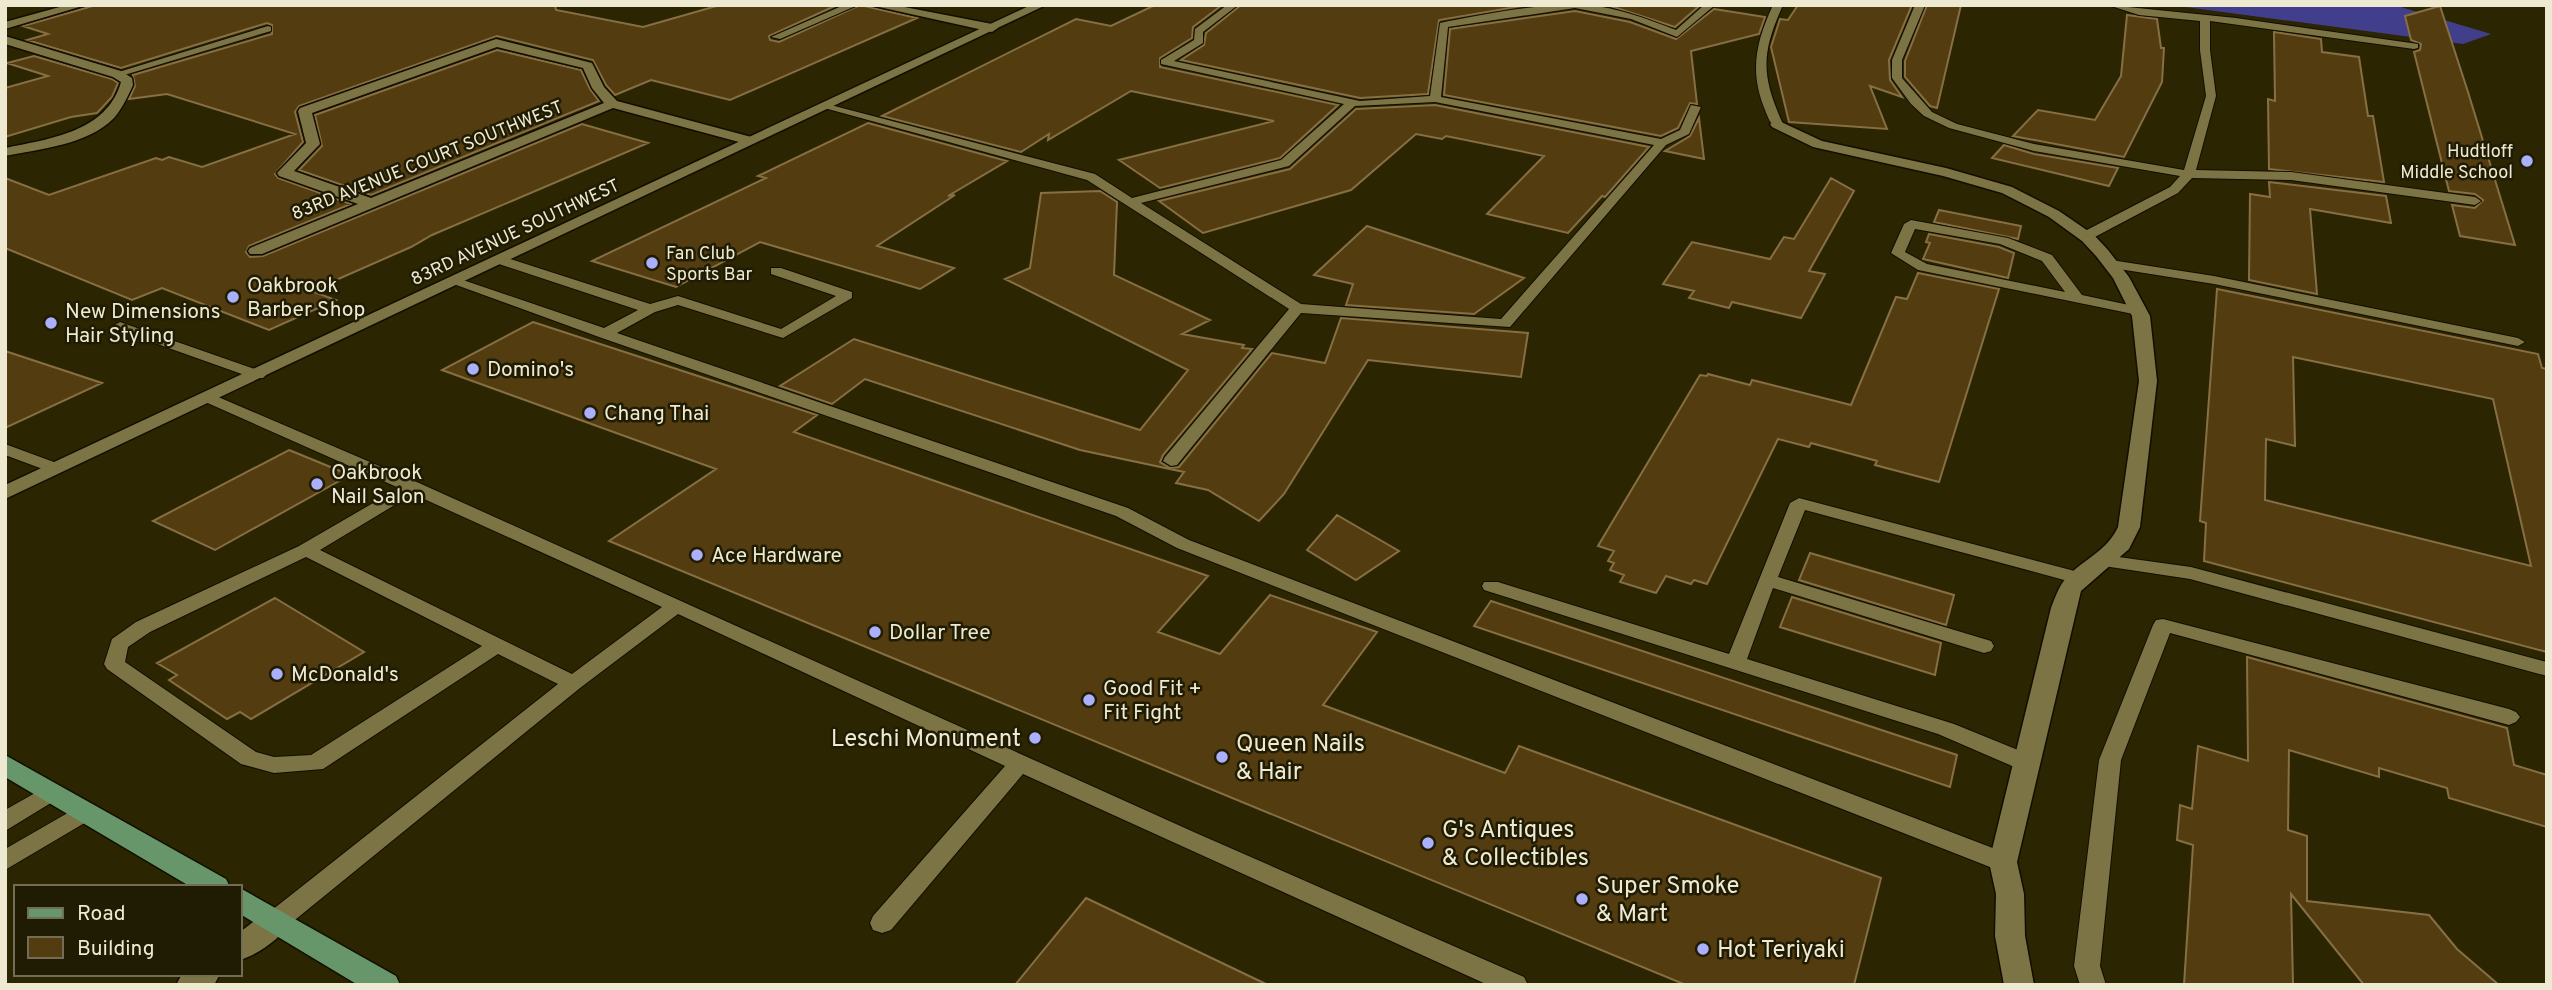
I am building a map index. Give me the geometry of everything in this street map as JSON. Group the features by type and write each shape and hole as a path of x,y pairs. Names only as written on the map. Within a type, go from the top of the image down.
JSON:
{"main road":[{"path":"5,765 213,885"},
{"path":"242,901 384,985"}],"street":[{"path":"5,26 81,5"},
{"path":"875,5 992,28"},
{"name":"83RD AVENUE SOUTHWEST","path":"5,493 1041,5"},
{"path":"5,40 117,74 127,81 108,116 102,121 80,132 5,152"},
{"path":"371,203 284,173 313,144 305,111 496,43 589,66 598,88 612,104 750,141"},
{"name":"83RD AVENUE COURT SOUTHWEST","path":"256,251 612,104"},
{"path":"1777,124 1818,144 1946,172 2007,190 2054,214 2085,236 2111,264 2121,277 2138,311 2148,381 2141,452 2129,527 2121,544 2070,589 2063,608 2003,862 2010,894 2010,936 2019,985"},
{"path":"242,946 276,921"}],"lane":[{"path":"776,37 853,5"},
{"path":"1233,5 1198,31 1199,41 1165,62 1352,103 1435,99 1662,143"},
{"path":"1435,99 1443,25 1573,6 1633,17 1677,34 1710,5"},
{"path":"1777,124 1762,91 1758,59 1778,5"},
{"path":"1920,5 1897,60 1897,78 1928,114 1953,126 2034,147 2189,174 2291,176 2475,201"},
{"path":"2113,5 2140,12 2236,21 2414,46"},
{"path":"2085,236 2174,190 2189,174 2211,96 2205,50 2205,20"},
{"path":"117,74 268,29"},
{"path":"1131,202 1285,163 1352,103"},
{"path":"823,106 1091,177 1297,308 1505,324 1662,143 1685,132 1695,107"},
{"path":"2077,298 2047,258 2003,241 1911,224 1898,253 1923,267 2138,311"},
{"path":"501,260 650,309"},
{"path":"2111,264 2214,280 2518,342"},
{"path":"604,334 650,309 678,300 783,334 847,295 776,271"},
{"path":"455,282 1122,512 1184,544 2003,862"},
{"path":"1171,461 1297,308"},
{"path":"120,326 258,374"},
{"path":"209,398 676,606 1268,878 1515,985"},
{"path":"5,449 56,469"},
{"path":"413,487 306,550 143,627 119,644 114,664 249,758 274,765 315,762 498,645"},
{"path":"1735,663 1799,503 2080,578"},
{"path":"306,550 573,683"},
{"path":"2104,561 2190,573 2547,669"},
{"path":"1767,580 1984,646"},
{"path":"1491,586 1947,729 2026,763"},
{"path":"276,921 573,683 676,606"},
{"path":"2093,985 2087,967 2110,760 2163,625 2509,717"},
{"path":"882,923 1020,763"},
{"path":"5,822 51,792"},
{"path":"5,861 85,812"}],"shaded area":[{"path":"2171,5 2394,5 2491,34 2463,44"}],"building":[{"path":"96,5 555,5 556,10 643,27 720,5 837,5 769,36 770,40 779,42 860,5 917,18 730,100 651,80 615,95 606,85 593,60 497,36 299,106 295,112 303,142 275,174 278,178 351,204 249,246 246,252 250,257 263,256 582,124 648,143 432,235 311,291 336,300 269,330 162,288 132,300 5,248 5,178 49,195 156,158 162,160 169,157 202,167 295,134 167,94 129,99 135,86 133,75 272,34 272,25 267,23 121,68 27,40 48,34 23,26"},
{"path":"1155,5 1222,5 1193,27 1192,38 1160,58 1160,67 1338,105 1280,158 1160,188 1119,160 1274,121 1131,91 1048,140 1049,134 1021,152 882,116 1076,19 1111,26"},
{"path":"1241,5 1528,5 1439,20 1428,94 1360,98 1181,60 1204,45 1206,33"},
{"path":"1607,5 1689,5 1698,7 1675,27"},
{"path":"1798,5 1912,5 1889,60 1890,80 1902,97 1870,86 1887,129 1789,122 1771,47 1780,19 1788,20"},
{"path":"1927,5 1961,5 1937,108 1930,106 1905,77 1905,61"},
{"path":"2440,6 2515,245 2460,236 2452,205 2475,208 2483,200 2475,194 2449,191 2414,52 2420,50 2421,44 2411,40 2405,16"},
{"path":"1714,9 1765,17 1759,34 1691,51 1697,104 1690,103 1678,128 1661,136 1444,95 1450,29 1575,11 1630,22 1676,39"},
{"path":"2127,15 2157,19 2161,48 2164,48 2162,82 2124,157 2013,136 2038,110 2095,120 2121,76"},
{"path":"2274,32 2321,39 2322,52 2359,57 2368,116 2373,116 2384,182 2269,169 2268,99 2275,101"},
{"path":"497,50 581,70 599,101 371,195 299,170 322,146 315,115"},
{"path":"34,56 118,83 112,97 97,113 71,117 5,137 5,88 48,76 7,63"},
{"path":"1435,105 1649,147 1605,197 1602,196 1568,233 1487,214 1544,156 1446,136 1442,139 1416,134 1351,190 1203,233 1159,201 1290,169 1356,109"},
{"path":"1699,118 1704,159 1665,151 1690,136"},
{"path":"868,123 1007,161 948,196 955,195 877,246 954,268 920,289 760,242 676,287 592,261 766,178 758,176"},
{"path":"2004,145 2034,154 2118,168 2109,186 1992,158"},
{"path":"1831,178 1854,191 1809,271 1825,274 1801,318 1732,302 1729,308 1689,298 1694,291 1663,284 1692,242 1770,259 1784,237 1794,239"},
{"path":"2269,182 2386,196 2391,223 2310,209 2317,294 2249,280 2250,194 2270,197"},
{"path":"1100,191 1117,202 1114,275 1210,320 1182,334 1244,345 1242,348 1252,349 1163,455 1160,462 1170,468 1179,467 1272,353 1325,363 1341,318 1528,333 1521,377 1368,360 1284,494 1259,521 1208,490 1176,483 1184,472 1080,450 865,379 832,404 780,386 854,339 1140,430 1188,370 1005,279 1030,268 1041,193"},
{"path":"1939,210 2021,226 2018,239 1934,222"},
{"path":"1367,226 1524,278 1474,314 1346,305 1353,284 1314,275"},
{"path":"1929,234 1999,247 2014,253 2008,278 1923,259 1930,243 1926,242"},
{"path":"1918,273 1999,289 1939,482 1875,465 1877,461 1811,443 1809,447 1778,439 1707,584 1694,580 1691,584 1666,576 1656,593 1620,582 1624,575 1610,570 1614,563 1608,561 1614,551 1598,546 1700,375 1708,374 1750,385 1752,380 1851,405 1896,297 1907,299"},
{"path":"2217,289 2538,354 2542,368 2547,369 2547,652 2204,561 2206,523 2200,521","holes":["2293,357 2493,399 2531,566 2265,500 2266,439 2295,446"]},
{"path":"533,322 817,415 794,432 1208,576 1158,632 1220,654 1270,595 1377,632 1323,705 1505,773 1519,746 1881,878 1854,985 1686,985 609,541 716,469 442,370"},
{"path":"5,351 102,383 5,428"},
{"path":"289,450 350,475 215,550 153,521"},
{"path":"1337,515 1399,551 1356,580 1307,550"},
{"path":"1810,553 1954,595 1946,625 1799,580"},
{"path":"1792,597 1941,643 1935,675 1780,627"},
{"path":"275,598 364,652 251,719 240,712 227,719 169,680 177,675 157,663"},
{"path":"1491,601 1957,755 1950,787 1474,626"},
{"path":"2247,657 2507,728 2514,765 2547,775 2547,827 2449,798 2447,788 2379,768 2379,777 2289,750 2288,830 2307,836 2307,901 2429,915 2457,949 2499,985 2364,985 2291,894 2293,985 2184,985 2193,845 2177,840 2180,805 2192,809 2198,746 2248,761"},
{"path":"1086,898 1268,985 1015,985"}],"place":[{"name":"Hudtloff Middle School","path":"2527,161"},
{"name":"Fan Club Sports Bar","path":"652,263"},
{"name":"Oakbrook Barber Shop","path":"233,297"},
{"name":"New Dimensions Hair Styling","path":"51,323"},
{"name":"Domino's","path":"473,369"},
{"name":"Chang Thai","path":"590,413"},
{"name":"Oakbrook Nail Salon","path":"317,484"},
{"name":"Ace Hardware","path":"697,555"},
{"name":"Dollar Tree","path":"875,632"},
{"name":"McDonald's","path":"277,674"},
{"name":"Good Fit + Fit Fight","path":"1089,700"},
{"name":"Leschi Monument","path":"1035,738"},
{"name":"Queen Nails & Hair","path":"1222,757"},
{"name":"G's Antiques & Collectibles","path":"1428,843"},
{"name":"Super Smoke & Mart","path":"1582,899"},
{"name":"Hot Teriyaki","path":"1703,949"}]}
